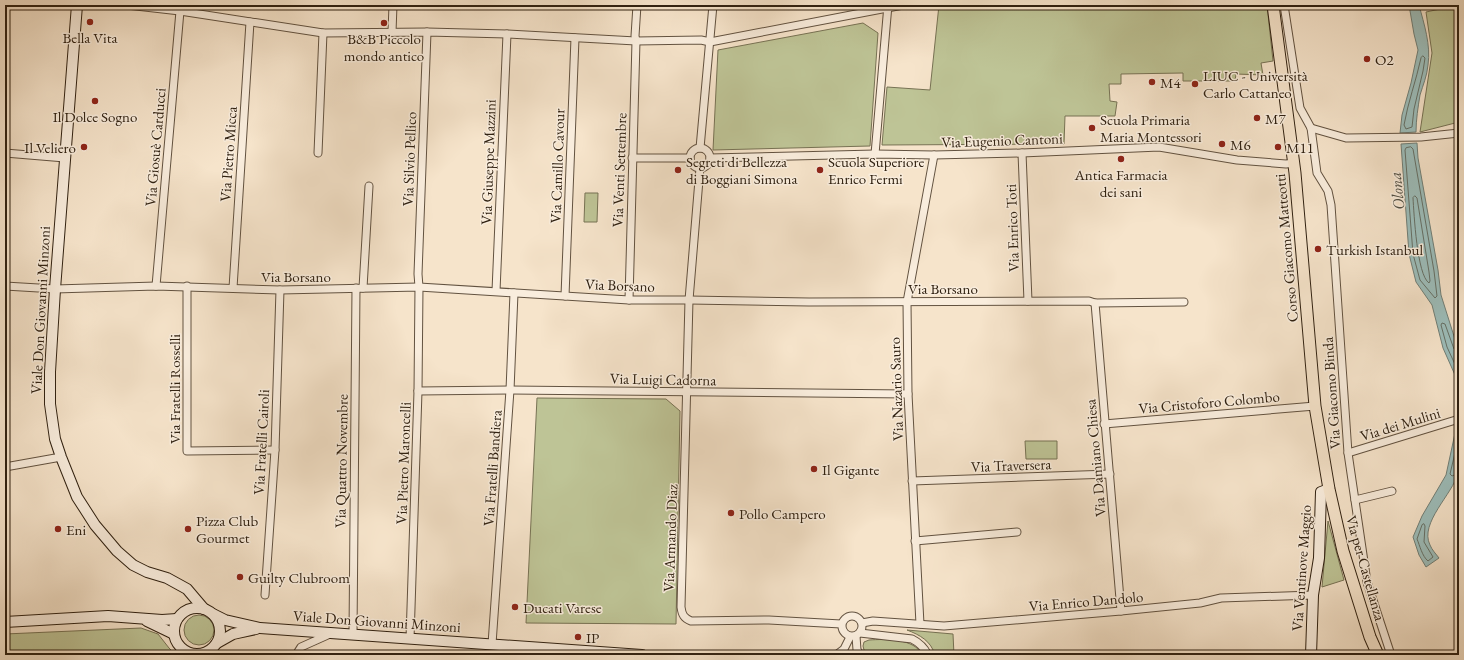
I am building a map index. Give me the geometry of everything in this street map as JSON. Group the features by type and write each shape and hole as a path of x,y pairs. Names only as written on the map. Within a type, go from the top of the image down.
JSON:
{"main road":[{"name":"Corso Giacomo Matteotti","path":"1274,5 1294,163 1315,406 1329,489"},
{"name":"Via per Castellanza","path":"1329,489 1343,551 1370,636 1378,655"}],"street":[{"name":"Viale Don Giovanni Minzoni","path":"77,5 55,289 50,372 50,404 55,439 61,457 77,497 95,526 117,551 133,564 147,572 180,584 209,612 225,620 260,628 642,655"},
{"path":"127,5 180,11 323,33 427,32 507,34 636,41 701,40 710,42 888,6 903,5"},
{"path":"392,32 393,5"},
{"name":"Via Venti Settembre","path":"629,300 637,5"},
{"path":"700,148 713,5"},
{"name":"Via Giacomo Binda","path":"1284,5 1300,108 1311,128 1318,173 1321,181 1328,191 1331,205 1348,453 1367,582 1391,655"},
{"path":"875,154 888,6"},
{"name":"Via Giosuè Carducci","path":"156,286 180,11"},
{"name":"Via Pietro Micca","path":"233,288 250,22"},
{"name":"Via Silvio Pellico","path":"419,287 418,274 427,32"},
{"path":"318,154 323,33"},
{"name":"Via Giuseppe Mazzini","path":"496,291 507,34"},
{"name":"Via Camillo Cavour","path":"565,296 575,38"},
{"path":"1311,128 1346,138 1421,137 1459,133"},
{"name":"Via Eugenio Cantoni","path":"710,158 875,154 934,155 1022,153 1159,147 1237,160 1286,164 1294,163"},
{"path":"700,148 707,151 710,158 707,165 700,168 693,165 690,158 693,151 700,148"},
{"path":"5,153 65,158"},
{"name":"Via Enrico Toti","path":"1022,153 1028,301"},
{"name":"Via Nazario Sauro","path":"920,624 908,394 907,302 934,155"},
{"path":"632,158 690,158"},
{"name":"Via Armando Diaz","path":"700,168 689,300 682,614 686,619 701,622 769,620 841,624"},
{"name":"Via Quattro Novembre","path":"353,634 360,288 369,186"},
{"name":"Via Borsano","path":"5,286 55,289 187,286 280,290 419,287 629,300 810,302 1184,302"},
{"name":"Via Fratelli Rosselli","path":"187,286 187,451 275,450"},
{"name":"Via Pietro Maroncelli","path":"410,639 418,391 419,287"},
{"name":"Via Fratelli Cairoli","path":"265,595 275,450 280,290"},
{"name":"Via Fratelli Bandiera","path":"492,644 510,390 514,292"},
{"name":"Via Damiano Chiesa","path":"1095,303 1104,424 1122,611"},
{"name":"Via Luigi Cadorna","path":"418,391 510,390 687,393 908,394"},
{"name":"Via Cristoforo Colombo","path":"1104,424 1315,406"},
{"name":"Via dei Mulini","path":"1348,453 1459,419"},
{"path":"5,467 61,457"},
{"name":"Via Traversera","path":"912,481 1110,474"},
{"name":"Via Ventinove Maggio","path":"1311,655 1313,595 1319,558 1321,492 1329,489"},
{"path":"1355,500 1392,491"},
{"path":"915,541 1017,532"},
{"path":"180,584 188,599 187,610"},
{"name":"Via Enrico Dandolo","path":"841,624 846,618 852,616 859,619 862,623 873,621 944,626 1122,611 1200,603 1221,598 1313,595"},
{"path":"192,608 209,612 218,621 220,628 220,636 217,643 204,653 196,654 188,652 177,642 174,634 174,626 177,619 187,610 192,608"},
{"path":"5,622 108,616 141,619 177,619"},
{"path":"141,619 174,634"},
{"path":"836,655 844,649 855,635 862,630 862,623"},
{"path":"841,624 844,634 912,639 919,642 928,655"},
{"name":"Viale Don Giovanni Minzoni","path":"217,643 233,634 260,628"},
{"path":"296,654 300,648 333,632"},
{"path":"855,635 858,650 861,655"}],"green space":[{"path":"939,5 1267,5 1273,61 1261,63 1263,75 1236,74 1235,81 1183,81 1183,73 1121,74 1121,84 1109,84 1110,101 1117,102 1115,116 1065,116 1064,144 882,145 887,87 930,90"},
{"path":"1459,5 1459,122 1420,132 1432,53 1426,12"},
{"path":"863,23 878,33 870,146 713,150 718,50"},
{"path":"585,193 598,193 597,222 584,222"},
{"path":"537,398 666,399 680,411 676,624 526,623"},
{"path":"1025,441 1057,441 1057,459 1026,459"},
{"path":"1328,521 1344,580 1322,587"},
{"path":"199,615 210,619 214,630 210,641 199,645 188,641 184,630 188,619"},
{"path":"141,628 158,634 176,655 5,655 5,634"},
{"path":"907,630 953,634 954,655 935,655 928,642"},
{"path":"869,640 899,641 913,645 922,655 872,655 864,650 863,646 864,642"}],"water":[{"path":"1409,5 1419,5 1429,50 1429,57 1427,73 1420,95 1416,132 1400,133 1402,115 1418,50"},
{"path":"1417,143 1418,158 1441,295 1459,352 1459,386 1443,348 1432,305 1416,282 1409,254 1401,144"},
{"path":"1457,424 1459,424 1460,449 1458,473 1429,527 1428,536 1430,545 1439,558 1426,567 1419,555 1413,537 1422,516 1446,475"}],"place":[{"name":"Bella Vita","path":"90,22"},
{"name":"B&B Piccolo mondo antico","path":"384,23"},
{"name":"O2","path":"1367,59"},
{"name":"M4","path":"1152,82"},
{"name":"LIUC - Università Carlo Cattaneo","path":"1195,84"},
{"name":"Il Dolce Sogno","path":"95,101"},
{"name":"M7","path":"1257,118"},
{"name":"Scuola Primaria Maria Montessori","path":"1092,128"},
{"name":"M6","path":"1222,144"},
{"name":"Il Veliero","path":"84,147"},
{"name":"M11","path":"1278,147"},
{"name":"Antica Farmacia dei sani","path":"1121,159"},
{"name":"Segreti di Bellezza di Boggiani Simona","path":"678,170"},
{"name":"Scuola Superiore Enrico Fermi","path":"820,170"},
{"name":"Turkish Istanbul","path":"1318,249"},
{"name":"Il Gigante","path":"814,469"},
{"name":"Pollo Campero","path":"731,513"},
{"name":"Eni","path":"58,529"},
{"name":"Pizza Club Gourmet","path":"188,529"},
{"name":"Guilty Clubroom","path":"240,577"},
{"name":"Ducati Varese","path":"515,607"},
{"name":"IP","path":"578,637"}],"water label":[{"name":"Olona","path":"1397,191"}]}
